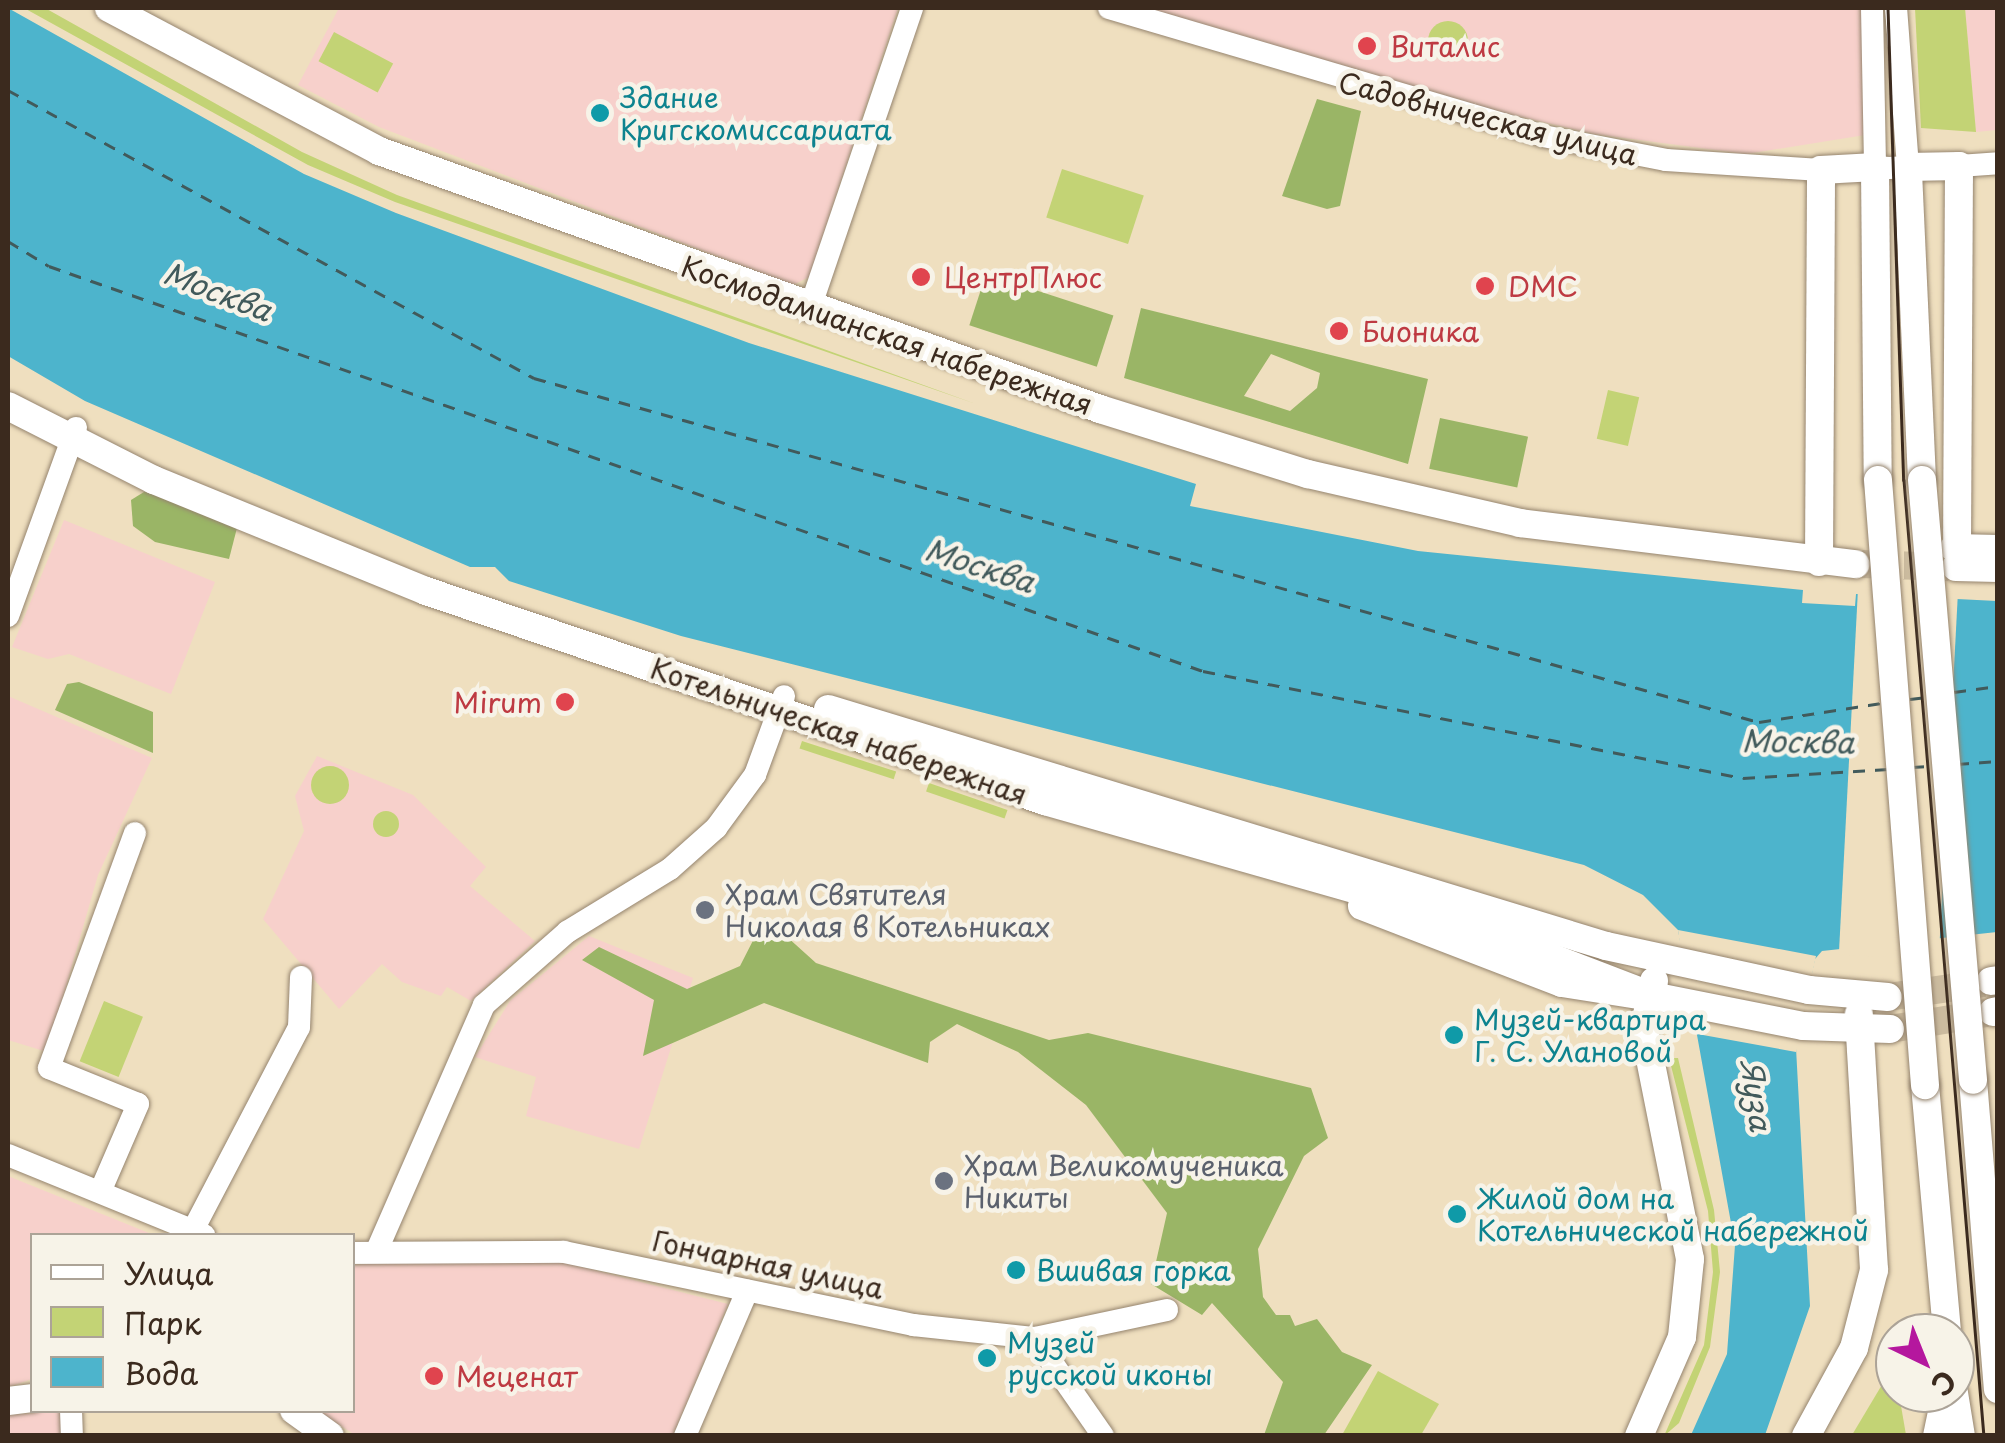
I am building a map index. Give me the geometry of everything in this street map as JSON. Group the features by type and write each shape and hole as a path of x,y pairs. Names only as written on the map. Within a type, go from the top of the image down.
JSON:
{"main road":[{"name":"Космодамианская набережная","path":"109,8 378,151 809,311 1298,471 1520,522 1703,544 1856,554"},
{"name":"Садовническая улица","path":"1908,167 1960,166"},
{"path":"1956,554 1960,166"},
{"name":"Садовническая улица","path":"1822,170 1875,167"},
{"path":"1875,167 1878,480 1945,1313"},
{"path":"1908,167 1922,480 1998,1390"},
{"path":"1819,553 1822,170"},
{"name":"Котельническая набережная","path":"8,391 73,434"},
{"name":"Котельническая набережная","path":"8,406 426,591 782,704 1316,882 1425,909 1652,996 1803,1026 1859,1032 1890,1029"},
{"path":"1956,554 1998,549"},
{"path":"1956,554 1998,568"},
{"name":"Котельническая набережная","path":"782,704 1670,963 1858,998 1888,996"},
{"path":"1316,882 1435,938 1593,992 1652,996"},
{"path":"1639,1436 1682,1337 1690,1259 1644,1028 1652,996 1670,963"},
{"path":"1593,992 1644,1028"},
{"path":"1806,1436 1854,1348 1874,1270 1858,998"},
{"path":"298,1413 330,1436"}],"street":[{"path":"809,311 912,8"},
{"name":"Садовническая улица","path":"1110,8 1543,136 1666,160 1822,170"},
{"path":"1872,8 1875,167"},
{"path":"1896,8 1908,167"},
{"name":"Садовническая улица","path":"1960,166 1998,163"},
{"name":"Садовническая улица","path":"1875,167 1908,167"},
{"path":"8,616 73,434"},
{"path":"376,1250 484,1005 568,932 670,869 736,805 782,704"},
{"path":"100,1192 138,1104 48,1068 135,833"},
{"path":"8,1155 199,1233 299,1027 301,977"},
{"name":"Гончарная улица","path":"355,1252 564,1252 913,1325 1035,1338 1168,1310"},
{"path":"686,1436 746,1291"},
{"path":"1035,1338 1104,1436"}],"shaded area":[{"path":"339,8 898,8 809,277 793,285 379,127 298,85"},
{"path":"1137,8 1867,8 1865,135 1746,154 1594,134 1381,84"},
{"path":"1965,8 1997,8 1997,130 1976,132"},
{"path":"64,520 215,582 171,694 69,654 48,659 12,647"},
{"path":"8,696 152,758 98,875 47,1052 8,1040"},
{"path":"317,756 413,795 486,867 470,886 535,941 471,1001 447,987 441,996 402,982 382,964 339,1009 263,919 304,831 295,796"},
{"path":"589,936 693,978 639,1149 526,1116 536,1077 475,1057 510,1001"},
{"path":"8,1176 149,1233 30,1233 30,1380 8,1387"},
{"path":"423,1259 562,1262 728,1304 673,1435 355,1435 321,1413 355,1413 355,1265"},
{"path":"62,1413 67,1435 8,1435 8,1415"}],"green space":[{"path":"24,8 45,8 302,152 397,195 976,404 395,202 308,165"},
{"path":"1915,8 1965,8 1976,132 1921,128"},
{"path":"1448,21 1462,27 1468,41 1462,55 1448,61 1434,55 1428,41 1434,27"},
{"path":"334,32 393,63 378,93 319,61"},
{"path":"1317,99 1361,111 1340,206 1327,209 1282,196"},
{"path":"1062,169 1144,196 1128,244 1046,218"},
{"path":"986,274 1113,315 1097,367 969,325"},
{"path":"1141,308 1428,379 1408,464 1124,378","holes":["1271,354 1320,373 1317,388 1290,411 1244,396"]},
{"path":"1608,390 1639,397 1628,446 1597,439"},
{"path":"1440,418 1528,437 1517,488 1429,469"},
{"path":"152,487 238,524 229,559 155,542 133,526 131,500"},
{"path":"79,682 153,712 153,753 55,710 67,684"},
{"path":"802,741 896,772 894,779 800,749"},
{"path":"330,766 344,771 349,785 344,799 330,804 316,799 311,785 316,771"},
{"path":"929,783 1007,810 1005,819 926,792"},
{"path":"386,811 395,815 399,824 395,833 386,837 377,833 373,824 377,815"},
{"path":"765,917 816,963 1049,1040 1088,1033 1311,1088 1328,1138 1304,1156 1258,1249 1263,1297 1276,1315 1290,1315 1295,1326 1317,1319 1342,1352 1372,1365 1324,1435 1264,1435 1283,1382 1212,1303 1202,1315 1151,1284 1167,1213 1086,1105 1018,1052 957,1024 930,1042 928,1063 764,1003 643,1056 654,1000 582,960 599,947 687,989 740,966"},
{"path":"104,1001 143,1017 119,1077 80,1061"},
{"path":"1669,1058 1678,1058 1714,1210 1720,1272 1710,1347 1679,1423 1664,1436 1704,1345 1713,1272 1708,1211"},
{"path":"1378,1371 1439,1404 1421,1435 1342,1435"},
{"path":"1875,1396 1875,1413 1902,1413 1906,1435 1852,1435"}],"water":[{"path":"8,8 304,174 396,213 749,343 1196,484 1190,506 1418,551 1803,590 1802,603 1855,606 1856,594 1997,601 1997,932 1822,951 1815,959 1796,1048 1810,1306 1765,1435 1691,1435 1727,1354 1735,1245 1678,930 1643,895 1584,865 681,636 509,581 495,567 470,567 85,401 8,356"}],"pier":[{"path":"1858,589 1958,594 1939,960 1839,954"},
{"path":"1678,930 1816,956 1796,1052 1692,1033"}],"ferry route":[{"path":"8,90 534,378 1759,722 1882,703"},
{"path":"8,241 49,266 1203,671 1743,778 1889,769"},
{"path":"1954,692 1998,686"},
{"path":"1910,699 1927,697"},
{"path":"1957,764 1998,761"},
{"path":"1912,767 1934,766"}],"tunnel":[{"path":"1862,564 1949,567"},
{"path":"1888,997 1984,983"},
{"path":"1890,1029 1987,1013"}],"tram line":[{"path":"1888,8 1904,480 1984,1436"}],"place":[{"name":"Виталис","path":"1367,46"},
{"name":"Здание Кригскомиссариата","path":"600,113"},
{"name":"ЦентрПлюс","path":"921,277"},
{"name":"DMC","path":"1485,286"},
{"name":"Бионика","path":"1339,331"},
{"name":"Mirum","path":"565,702"},
{"name":"Храм Святителя Николая в Котельниках","path":"705,910"},
{"name":"Музей-квартира Г. С. Улановой","path":"1454,1035"},
{"name":"Храм Великомученика Никиты","path":"944,1181"},
{"name":"Жилой дом на Котельнической набережной","path":"1457,1214"},
{"name":"Вшивая горка","path":"1016,1270"},
{"name":"Музей русской иконы","path":"987,1358"},
{"name":"Меценат","path":"434,1376"}],"water label":[{"name":"Москва","path":"218,291"},
{"name":"Москва","path":"980,565"},
{"name":"Москва","path":"1798,741"},
{"name":"Яуза","path":"1757,1095"}]}
